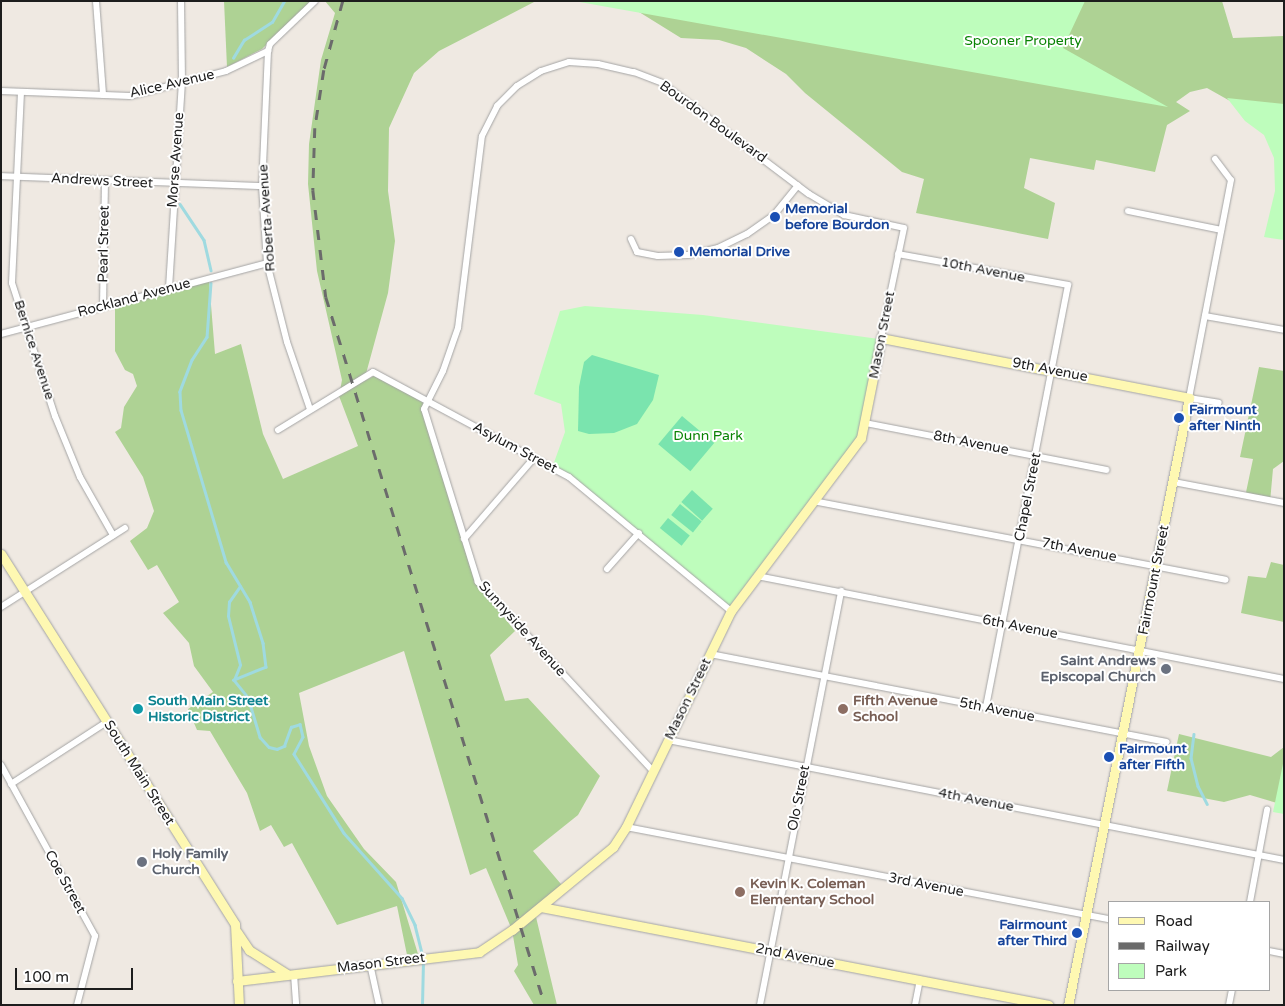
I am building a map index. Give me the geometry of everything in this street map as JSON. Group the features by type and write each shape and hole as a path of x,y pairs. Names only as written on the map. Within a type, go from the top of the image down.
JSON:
{"street":[{"path":"96,1 103,95"},
{"name":"Morse Avenue","path":"169,288 182,82 181,1"},
{"path":"268,52 270,44 314,1"},
{"name":"Alice Avenue","path":"1,91 130,96 226,71 268,52"},
{"name":"Roberta Avenue","path":"268,52 262,186 267,263 287,342 310,409"},
{"name":"Bourdon Boulevard","path":"428,401 443,370 458,328 482,136 497,106 518,86 541,71 569,62 598,64 662,82 798,186 844,215 904,228"},
{"name":"Bernice Avenue","path":"21,92 12,283 55,416 80,477 114,535"},
{"name":"Fairmount Street","path":"1068,1005 1141,650 1232,180 1216,158"},
{"name":"Andrews Street","path":"1,176 174,185 262,186"},
{"name":"Pearl Street","path":"103,307 105,181"},
{"path":"631,240 637,252 658,256 718,248 747,234 774,215 798,186"},
{"path":"1128,211 1221,230"},
{"name":"Mason Street","path":"237,981 488,948 613,847 626,827 731,611 861,438 904,228"},
{"name":"10th Avenue","path":"898,254 1068,285"},
{"name":"Rockland Avenue","path":"1,334 267,263"},
{"name":"Chapel Street","path":"986,708 1068,285"},
{"path":"1205,316 1284,330"},
{"name":"9th Avenue","path":"881,338 1219,403"},
{"name":"Asylum Street","path":"278,430 373,372 569,477 731,611"},
{"name":"Sunnyside Avenue","path":"428,401 424,409 478,582 653,771"},
{"name":"8th Avenue","path":"865,423 1106,470"},
{"path":"464,539 534,458"},
{"path":"1174,482 1284,503"},
{"name":"7th Avenue","path":"814,501 1226,580"},
{"path":"1,607 124,528"},
{"path":"607,569 639,533"},
{"name":"South Main Street","path":"1,554 235,924"},
{"name":"6th Avenue","path":"757,576 1284,678"},
{"name":"Olo Street","path":"760,1005 805,766 841,591"},
{"name":"5th Avenue","path":"710,654 1167,742"},
{"path":"12,784 107,722"},
{"name":"4th Avenue","path":"668,740 1284,860"},
{"name":"Coe Street","path":"1,765 95,936 77,1005"},
{"path":"1250,901 1267,810"},
{"name":"3rd Avenue","path":"626,827 1108,919"},
{"name":"2nd Avenue","path":"541,907 1049,1005"},
{"path":"235,924 241,941 249,950 290,974 296,1005"},
{"path":"235,924 239,1005"},
{"path":"1270,951 1284,954"},
{"path":"370,964 379,1005"},
{"path":"915,1005 920,979"},
{"path":"1229,1005 1232,991"}],"green space":[{"path":"224,1 311,1 262,49 227,67"},
{"path":"325,1 577,1 534,2 439,51 414,73 389,128 388,191 395,241 388,293 364,381 378,374 428,400 423,410 470,566 478,585 515,631 490,655 505,701 528,698 600,776 578,815 533,851 566,890 536,917 557,1005 534,1005 514,971 518,965 512,930 486,868 470,875 404,651 299,693 309,746 327,796 364,849 396,882 418,954 407,955 397,906 337,925 292,843 284,847 271,825 260,831 247,793 210,731 197,730 188,709 213,692 194,666 189,643 163,613 179,602 157,565 148,570 130,541 147,528 154,511 143,477 115,432 121,428 124,407 137,386 133,374 125,370 115,351 115,305 209,280 215,354 241,344 263,434 283,479 358,446 339,396 342,380 317,271 308,184 309,144 321,60 335,13"},
{"name":"Spooner Property","path":"574,1 1085,1 1063,48 1168,107"},
{"path":"614,1 1222,1 1233,38 1284,36 1284,228 1281,153 1239,106 1207,88 1190,92 1176,102 1190,111 1167,125 1155,172 1096,160 1094,170 1030,158 1024,188 1055,203 1048,239 916,213 924,179 902,172 805,93 786,74 746,48 719,40 681,38 631,7"},
{"path":"1227,98 1284,104 1284,240 1264,237 1275,191 1274,158 1264,135 1245,121"},
{"name":"Dunn Park","path":"585,306 703,315 879,339 857,438 729,607 568,477 552,468 565,432 561,404 534,394 560,311"},
{"path":"592,355 659,375 653,400 637,424 614,433 589,434 578,431 579,387 584,362"},
{"path":"1259,367 1284,371 1284,461 1273,469 1270,502 1245,497 1253,459 1240,457"},
{"path":"682,416 714,443 690,471 658,444"},
{"path":"692,490 713,509 702,521 681,502"},
{"path":"680,504 702,522 693,533 671,515"},
{"path":"668,518 690,536 682,546 660,528"},
{"path":"1271,562 1284,565 1284,622 1241,613 1248,576 1266,578"},
{"path":"1179,734 1271,757 1284,747 1284,805 1250,795 1224,802 1167,791"},
{"path":"1284,759 1284,814 1273,812"}],"waterway":[{"path":"233,58 244,40 272,22 284,1"},
{"path":"180,204 204,240 211,270"},
{"path":"211,283 207,337 192,360 180,392 181,410 226,562 250,602 263,643 266,667 234,680 248,697 260,737 269,747 277,749 284,746 291,727 300,724 303,737 294,754 344,833 402,898 415,925 423,956"},
{"path":"234,680 240,665 228,616 229,602 240,586"},
{"path":"1194,734 1191,758 1198,786 1207,804"},
{"path":"422,1005 423,961"}],"railway":[{"path":"343,1 324,70 315,128 313,190 326,297 545,1005"}],"place":[{"name":"Memorial before Bourdon","path":"775,217"},
{"name":"Memorial Drive","path":"679,252"},
{"name":"Fairmount after Ninth","path":"1179,418"},
{"name":"Saint Andrews Episcopal Church","path":"1166,669"},
{"name":"South Main Street Historic District","path":"138,709"},
{"name":"Fifth Avenue School","path":"843,709"},
{"name":"Fairmount after Fifth","path":"1109,757"},
{"name":"Holy Family Church","path":"142,862"},
{"name":"Kevin K. Coleman Elementary School","path":"740,892"},
{"name":"Fairmount after Third","path":"1077,933"}]}
